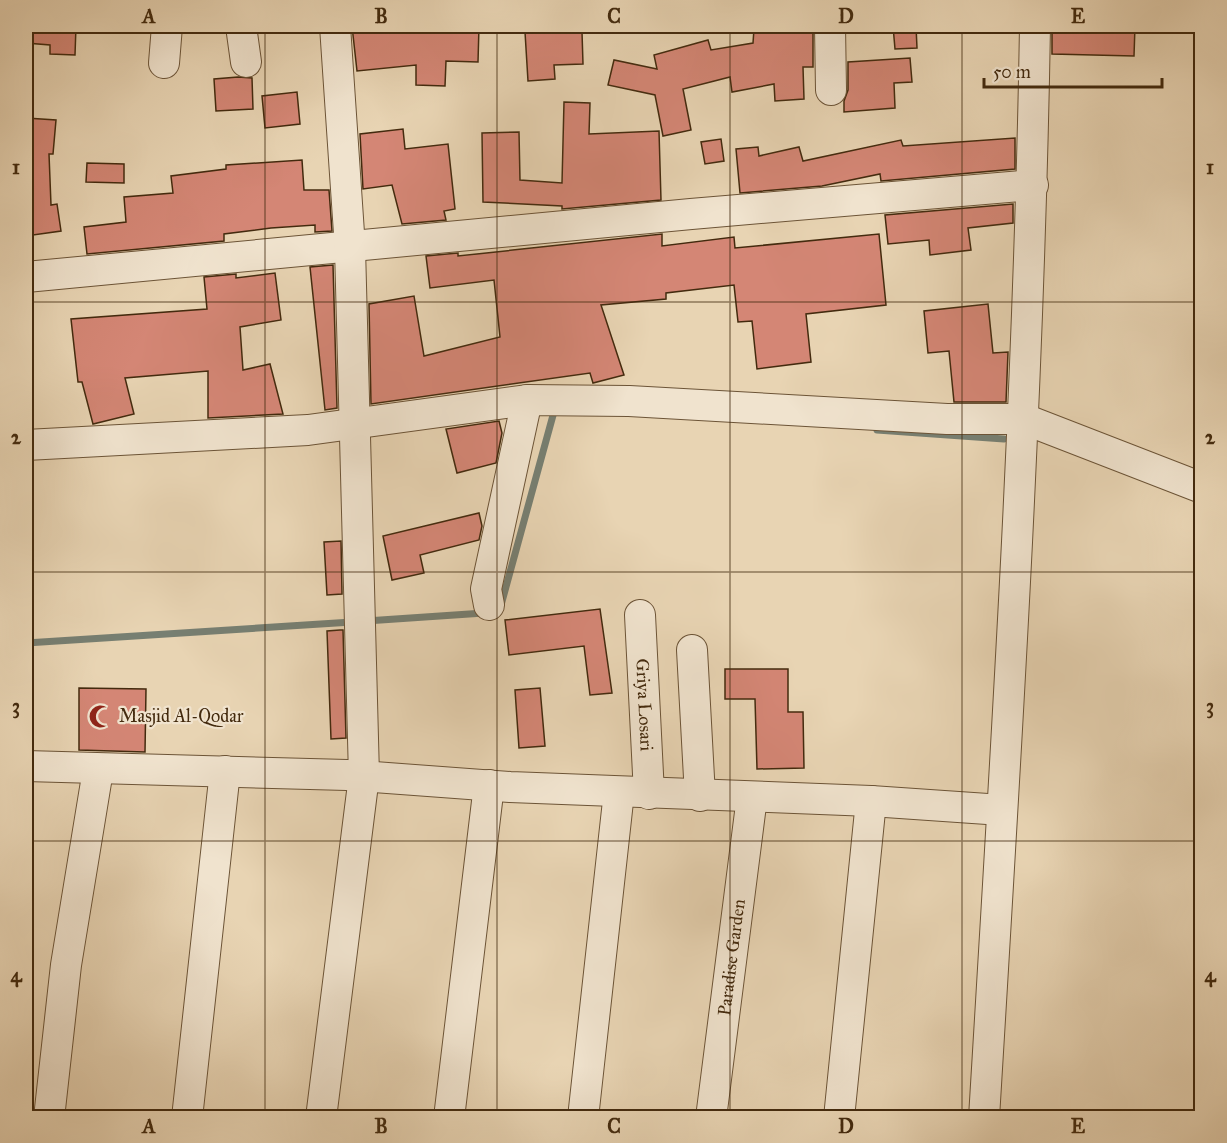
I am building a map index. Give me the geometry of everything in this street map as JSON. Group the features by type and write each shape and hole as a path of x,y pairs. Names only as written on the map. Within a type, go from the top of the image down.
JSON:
{"street":[{"path":"164,63 167,26"},
{"path":"241,26 246,62"},
{"path":"321,1118 364,776 350,248 335,26"},
{"path":"830,26 831,90"},
{"path":"984,1118 1024,419 1033,185 1035,26"},
{"path":"26,278 691,214 1033,185"},
{"path":"489,605 486,589 527,400"},
{"path":"26,445 355,426 527,400 629,401 948,419 1024,419 1202,488"},
{"name":"Griya Losari","path":"640,615 649,794"},
{"path":"692,650 700,796"},
{"path":"26,766 98,770 225,771 364,776 649,794 872,801 1002,810"},
{"path":"49,1118 66,965 98,770"},
{"path":"187,1118 225,771"},
{"path":"449,1118 489,785"},
{"path":"583,1118 620,792"},
{"name":"Paradise Garden","path":"711,1118 752,797"},
{"path":"838,1118 872,801"}],"building":[{"path":"26,26 76,26 75,55 50,54 50,45 26,43"},
{"path":"352,26 479,26 478,62 446,61 445,86 416,85 416,65 357,71"},
{"path":"893,26 916,26 917,48 895,49"},
{"path":"1052,26 1135,26 1134,56 1052,54"},
{"path":"551,29 551,33 582,32 583,64 554,65 555,79 528,81 525,32"},
{"path":"754,29 813,30 813,67 803,67 804,99 775,101 774,84 732,92 730,77 683,89 691,130 663,136 655,95 608,85 614,60 657,69 654,55 708,40 711,50 753,43"},
{"path":"910,58 912,82 894,83 895,108 844,112 844,101 848,90 848,62"},
{"path":"252,78 253,109 216,111 214,79"},
{"path":"297,92 300,124 265,128 262,96"},
{"path":"564,102 590,103 589,134 659,131 661,200 562,209 562,206 483,202 482,133 519,132 520,180 562,183"},
{"path":"26,118 56,120 53,154 49,154 51,205 57,204 61,231 26,236"},
{"path":"403,129 405,149 448,144 455,209 444,211 446,220 402,224 392,185 363,189 360,134"},
{"path":"1015,138 1015,169 881,181 880,174 822,186 740,193 736,149 758,147 759,156 799,147 803,161 901,140 903,146"},
{"path":"721,139 724,161 705,164 701,142"},
{"path":"302,160 304,190 329,190 332,231 315,232 315,225 271,228 224,234 224,241 87,254 84,227 126,222 124,197 173,193 171,176 226,169 226,165"},
{"path":"87,163 124,164 124,183 86,182"},
{"path":"1013,204 1013,223 968,228 971,250 930,255 929,240 888,244 885,215"},
{"path":"662,234 662,246 734,237 735,248 879,234 886,305 806,314 811,362 757,369 752,321 738,322 734,285 666,293 666,299 601,305 624,375 593,383 590,373 371,404 369,304 414,296 424,356 500,337 494,280 430,288 426,256 458,253 458,256"},
{"path":"333,265 337,408 325,410 310,267"},
{"path":"275,273 281,320 240,327 243,370 270,364 283,414 208,418 208,371 125,378 134,414 93,424 82,382 78,382 71,319 207,309 204,277 236,274 236,278"},
{"path":"988,304 993,353 1008,352 1006,402 954,402 949,351 928,353 924,311"},
{"path":"499,421 502,433 496,463 457,473 446,429"},
{"path":"479,513 482,526 479,540 420,555 424,573 392,580 383,536"},
{"path":"341,541 342,594 327,595 324,542"},
{"path":"600,609 612,693 590,695 584,646 509,655 505,620"},
{"path":"343,630 346,738 331,739 327,631"},
{"path":"725,669 788,669 788,712 803,712 804,768 757,769 755,699 725,699"},
{"path":"79,688 146,689 145,752 79,750"},
{"path":"540,688 545,746 519,748 515,690"}],"waterway":[{"path":"501,605 555,408"},
{"path":"877,430 1004,439"},
{"path":"366,621 484,613"},
{"path":"26,643 352,622"}],"place":[{"name":"Masjid Al-Qodar","path":"101,716"}]}
